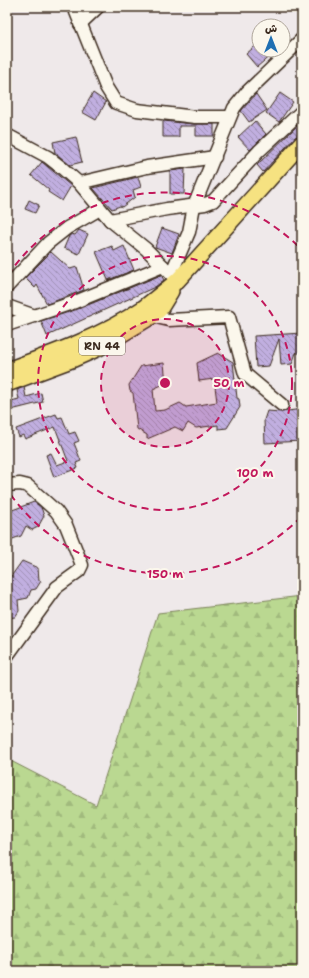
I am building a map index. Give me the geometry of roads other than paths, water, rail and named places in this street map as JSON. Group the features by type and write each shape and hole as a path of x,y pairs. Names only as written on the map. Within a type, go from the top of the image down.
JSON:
{"main road":[{"name":"RN 44","path":"7,370 94,336 142,308 171,273 302,143"},
{"name":"RN 44","path":"7,384 68,362 99,348 152,316 160,309 171,273"}],"street":[{"path":"74,7 101,71 106,87 116,103 137,110 195,117 229,117"},
{"path":"80,24 98,7"},
{"path":"7,325 171,273 189,232 194,206 215,157 229,117 239,101 302,39"},
{"path":"110,220 167,209 194,206 213,201 258,151 302,111"},
{"path":"7,135 48,157 79,183 110,220 146,249 171,273"},
{"path":"79,183 147,167 215,157"},
{"path":"7,286 48,243 67,228 100,209"},
{"path":"7,306 35,316"},
{"path":"152,316 169,320 229,317 245,374 282,405"},
{"path":"7,485 20,484 28,486 56,511 66,525 82,565 79,571 56,587 7,656"}]}
